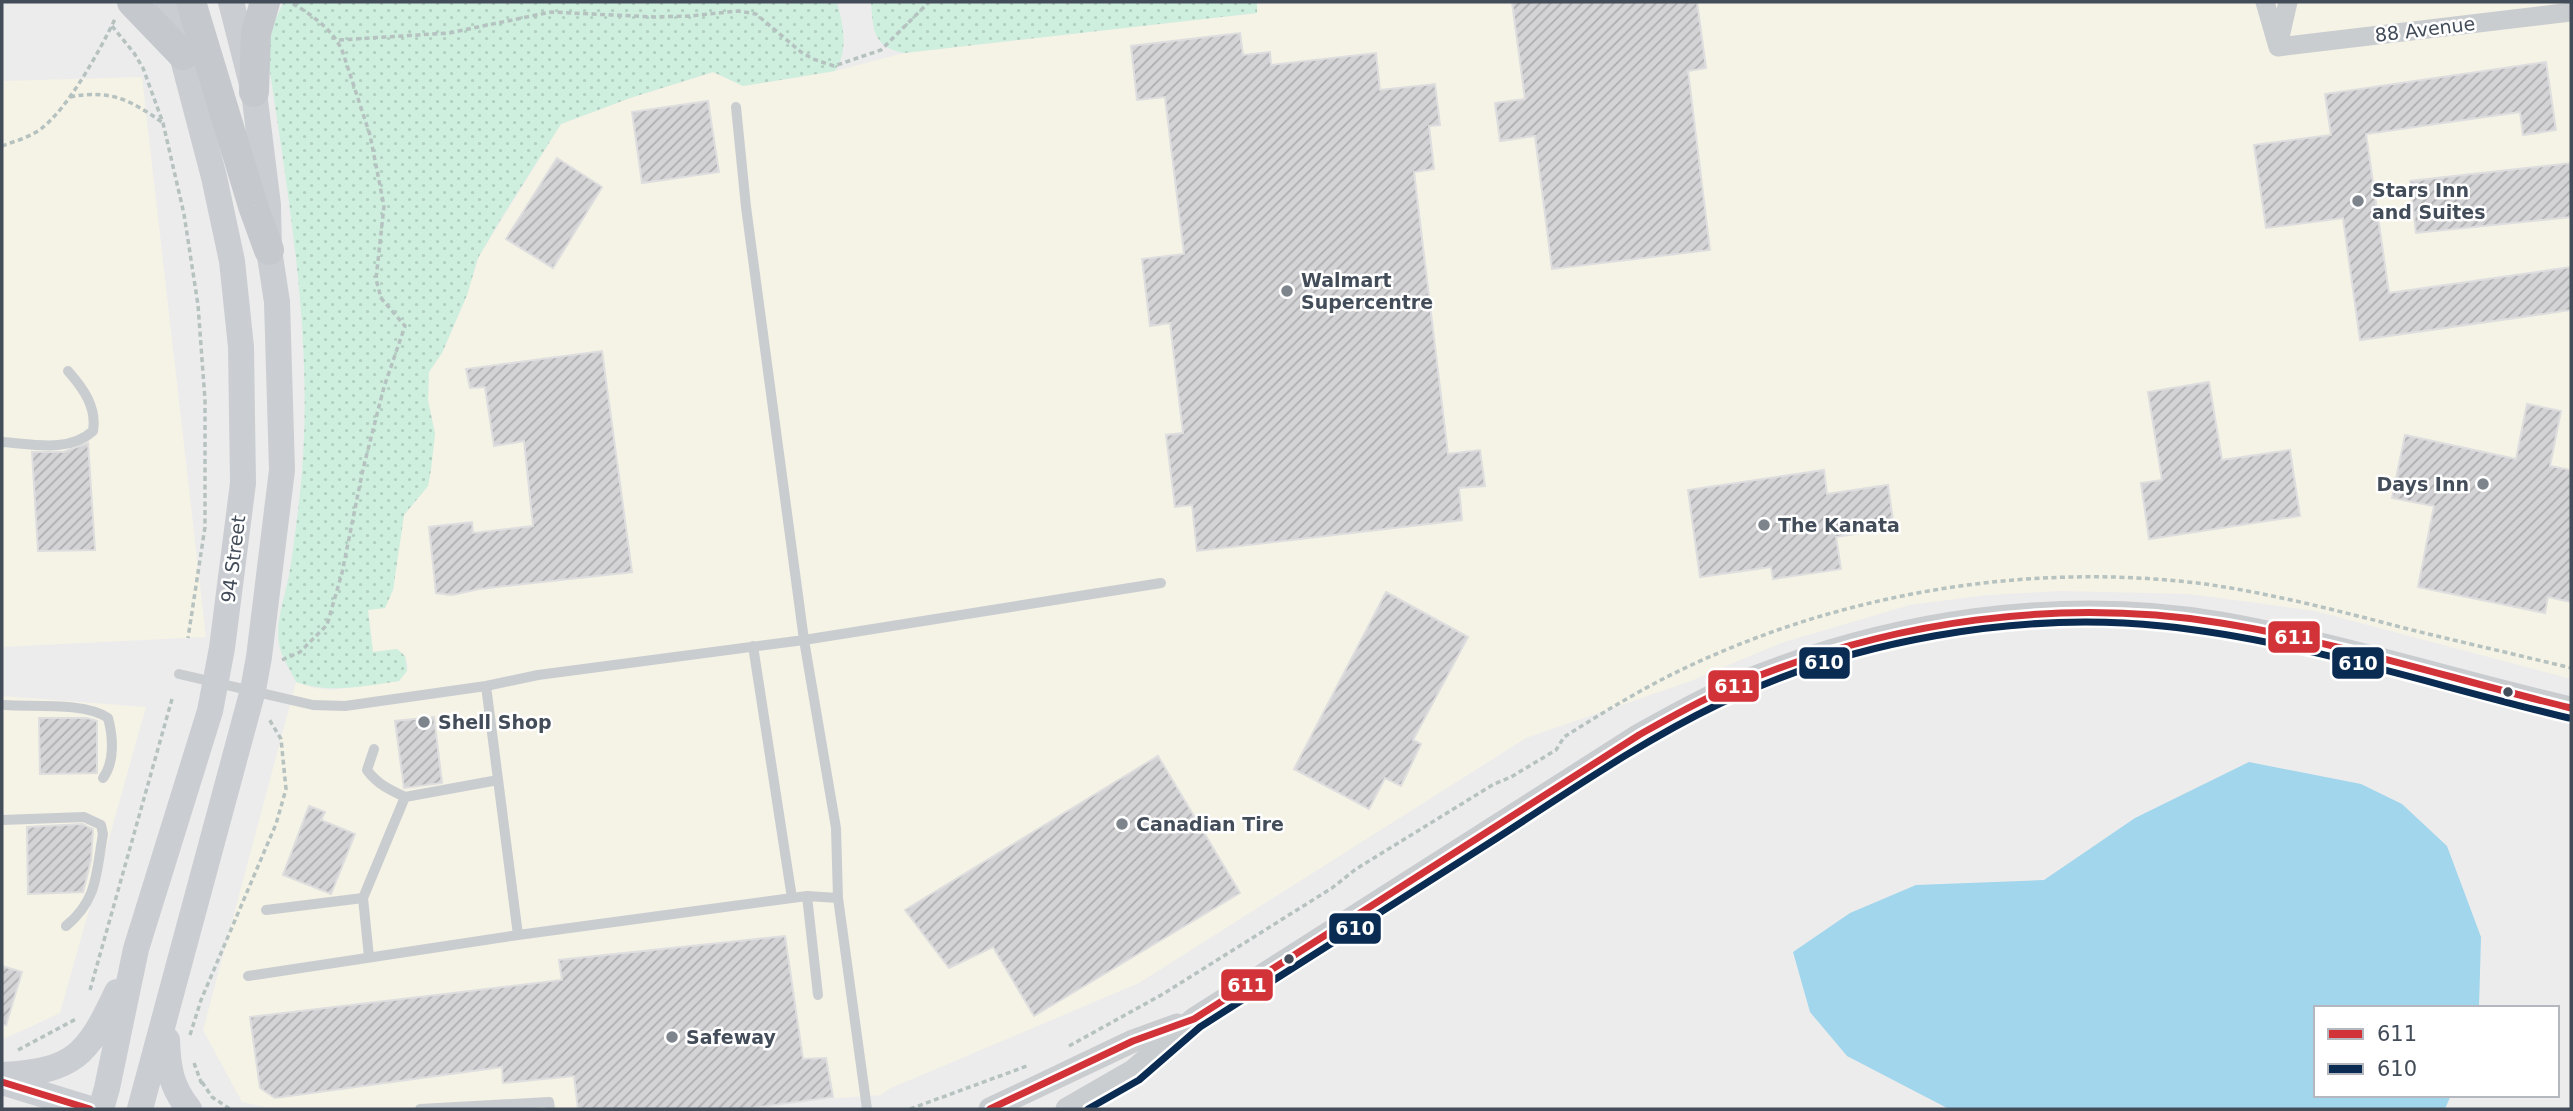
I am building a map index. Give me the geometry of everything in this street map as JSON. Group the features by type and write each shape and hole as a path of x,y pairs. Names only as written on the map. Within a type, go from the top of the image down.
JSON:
{"main road":[{"name":"94 Street","path":"101,1109 136,949 210,711 222,648 243,483 241,347 232,261 214,177 168,2"},
{"path":"191,2 269,250"},
{"name":"94 Street","path":"140,1109 253,690 282,470 277,303 269,250 268,205 254,92 231,2"},
{"path":"254,92 257,33 265,2"},
{"path":"125,8 183,55"},
{"path":"8,1064 32,1073 71,1061 83,1050 103,1022 136,949"},
{"path":"166,1018 168,1070 179,1097 192,1098"},
{"path":"2,1082 90,1109"}],"street":[{"path":"2265,2 2278,47"},
{"path":"2278,47 2288,2"},
{"name":"88 Avenue","path":"2278,47 2571,12"},
{"path":"1067,1109 1133,1071 1194,1019 1629,741 1693,705 1738,684 1853,645 1917,630 1984,619 2095,612 2218,623 2286,636 2571,708"},
{"path":"990,1109 1133,1041 1194,1019"}],"lane":[{"path":"736,107 746,207 804,640 836,828 838,898 867,1109"},
{"path":"3,442 61,446 86,438 93,431 93,415 85,389 68,371"},
{"path":"179,674 327,707 486,686 538,675 804,640 1161,583"},
{"path":"753,646 792,898"},
{"path":"486,686 518,935"},
{"path":"5,705 84,709 97,711 108,718 112,758 111,766 103,778"},
{"path":"374,749 367,769 373,778 389,790 405,797 498,780"},
{"path":"369,957 363,898 405,797"},
{"path":"2,820 84,817 101,825 103,834 92,897 85,909 66,926"},
{"path":"248,976 518,935 807,896 838,898"},
{"path":"807,896 818,995"},
{"path":"266,910 363,898"},
{"path":"420,1109 550,1102 550,1109"}],"path":[{"path":"280,660 300,652 327,625 342,573 375,422 405,326 381,298 376,279 384,206 370,135 339,40 305,10 290,2"},
{"path":"339,40 449,33 551,12 654,17 738,11 756,14 801,52 813,59 834,65 881,50 929,2"},
{"path":"2,146 41,129 58,113 125,8"},
{"path":"112,26 143,68 163,123 190,248 203,353 205,527 188,638"},
{"path":"68,98 95,93 111,95 135,105 163,123"},
{"path":"2091,578 2158,579 2252,592 2322,606 2571,668"},
{"path":"89,994 172,699"},
{"path":"188,1041 201,1000 276,824 286,789 281,739 268,717"},
{"path":"8,1064 71,1022 82,1011"},
{"path":"191,1052 201,1082 212,1097 230,1109"},
{"path":"192,1098 201,1082"}],"shaded area":[{"path":"1257,2 2571,2 2571,679 2315,611 2189,594 2062,591 1987,595 1910,605 1781,643 1691,681 1526,738 1139,983 889,1089 881,1095 685,1109 274,1109 242,1102 203,1030 296,682 331,690 399,681 408,667 405,656 397,649 373,652 368,610 393,590 404,515 428,486 435,434 428,400 429,372 442,353 467,295 478,258 561,124 630,98 714,72 743,86 835,71 904,53 1257,13"},
{"path":"142,77 206,637 2,647 2,81"},
{"path":"2,696 146,707 60,1013 6,1038 2,1037"}],"green space":[{"path":"284,2 837,2 843,28 842,55 835,71 743,86 713,72 630,98 561,124 478,258 467,295 442,353 429,372 428,400 435,434 428,486 404,515 393,590 385,608 368,610 373,652 397,649 405,656 407,671 399,681 360,687 322,688 296,682 283,657 278,639 298,511 305,396 303,338 292,223 267,51 274,22"},
{"path":"871,2 1257,2 1257,13 904,53 880,42 874,29"}],"water":[{"path":"2249,762 2361,784 2402,804 2447,846 2481,937 2479,1006 2314,1006 2314,1097 2450,1097 2445,1109 1949,1109 1847,1056 1810,1012 1793,952 1850,913 1916,885 2044,880 2135,818"}],"building":[{"path":"1512,2 1697,2 1706,68 1688,71 1710,250 1552,269 1535,136 1500,141 1495,103 1525,99"},
{"name":"Walmart Supercentre","path":"1240,33 1243,55 1270,52 1271,65 1376,53 1380,90 1435,84 1440,125 1429,126 1434,169 1414,172 1448,454 1480,450 1485,486 1459,488 1462,520 1197,551 1192,505 1175,507 1166,435 1183,433 1170,323 1150,326 1142,259 1184,254 1165,97 1137,100 1131,46"},
{"name":"Stars Inn and Suites","path":"2546,62 2556,130 2523,135 2520,112 2366,134 2389,293 2571,267 2571,310 2360,340 2343,218 2266,228 2254,145 2331,135 2325,94"},
{"path":"708,101 719,172 642,183 632,112"},
{"path":"557,158 602,187 553,268 506,239"},
{"name":"Stars Inn and Suites","path":"2571,163 2571,217 2416,233 2410,181"},
{"path":"602,351 632,572 479,589 452,595 436,593 429,527 472,522 473,533 533,526 524,441 494,446 485,387 470,388 466,369"},
{"path":"2209,382 2222,460 2290,450 2300,516 2149,539 2141,483 2162,480 2148,392"},
{"path":"2527,404 2561,411 2550,466 2571,470 2571,602 2548,597 2545,613 2418,587 2434,506 2392,498 2405,435 2516,459"},
{"path":"88,443 95,550 38,551 32,452 63,452"},
{"name":"The Kanata","path":"1824,470 1827,494 1888,485 1894,528 1836,537 1841,569 1773,579 1771,567 1700,577 1688,490"},
{"path":"1386,592 1468,637 1413,740 1421,744 1401,786 1385,778 1369,809 1294,769"},
{"path":"434,717 442,783 404,788 395,721"},
{"path":"39,718 87,718 97,721 97,773 40,774"},
{"name":"Canadian Tire","path":"1158,756 1240,893 1034,1016 993,947 949,968 905,910"},
{"path":"309,806 325,812 321,820 355,834 331,894 283,875"},
{"path":"82,824 93,829 91,860 83,892 28,894 27,827"},
{"path":"785,936 803,1059 826,1058 833,1097 746,1109 578,1109 574,1076 503,1083 502,1067 275,1098 260,1088 250,1017 562,980 559,960"},
{"path":"2,966 22,972 6,1025 2,1024"}],"transit line":[{"name":"611","path":"990,1109 1133,1041 1194,1019 1639,735 1688,708 1738,684 1855,644 1975,620 2037,614 2160,616 2221,623 2309,640 2571,708"},
{"name":"610","path":"1088,1109 1139,1080 1200,1027 1658,736 1719,704 1770,682 1823,663 1879,648 1993,627 2107,622 2162,626 2316,653 2569,718"},
{"name":"611","path":"2,1082 90,1109"}],"place":[{"name":"Stars Inn and Suites","path":"2358,201"},
{"name":"Walmart Supercentre","path":"1287,291"},
{"name":"Days Inn","path":"2483,484"},
{"name":"The Kanata","path":"1764,525"},
{"name":"Shell Shop","path":"424,722"},
{"name":"Canadian Tire","path":"1122,824"},
{"name":"Safeway","path":"672,1037"}]}
